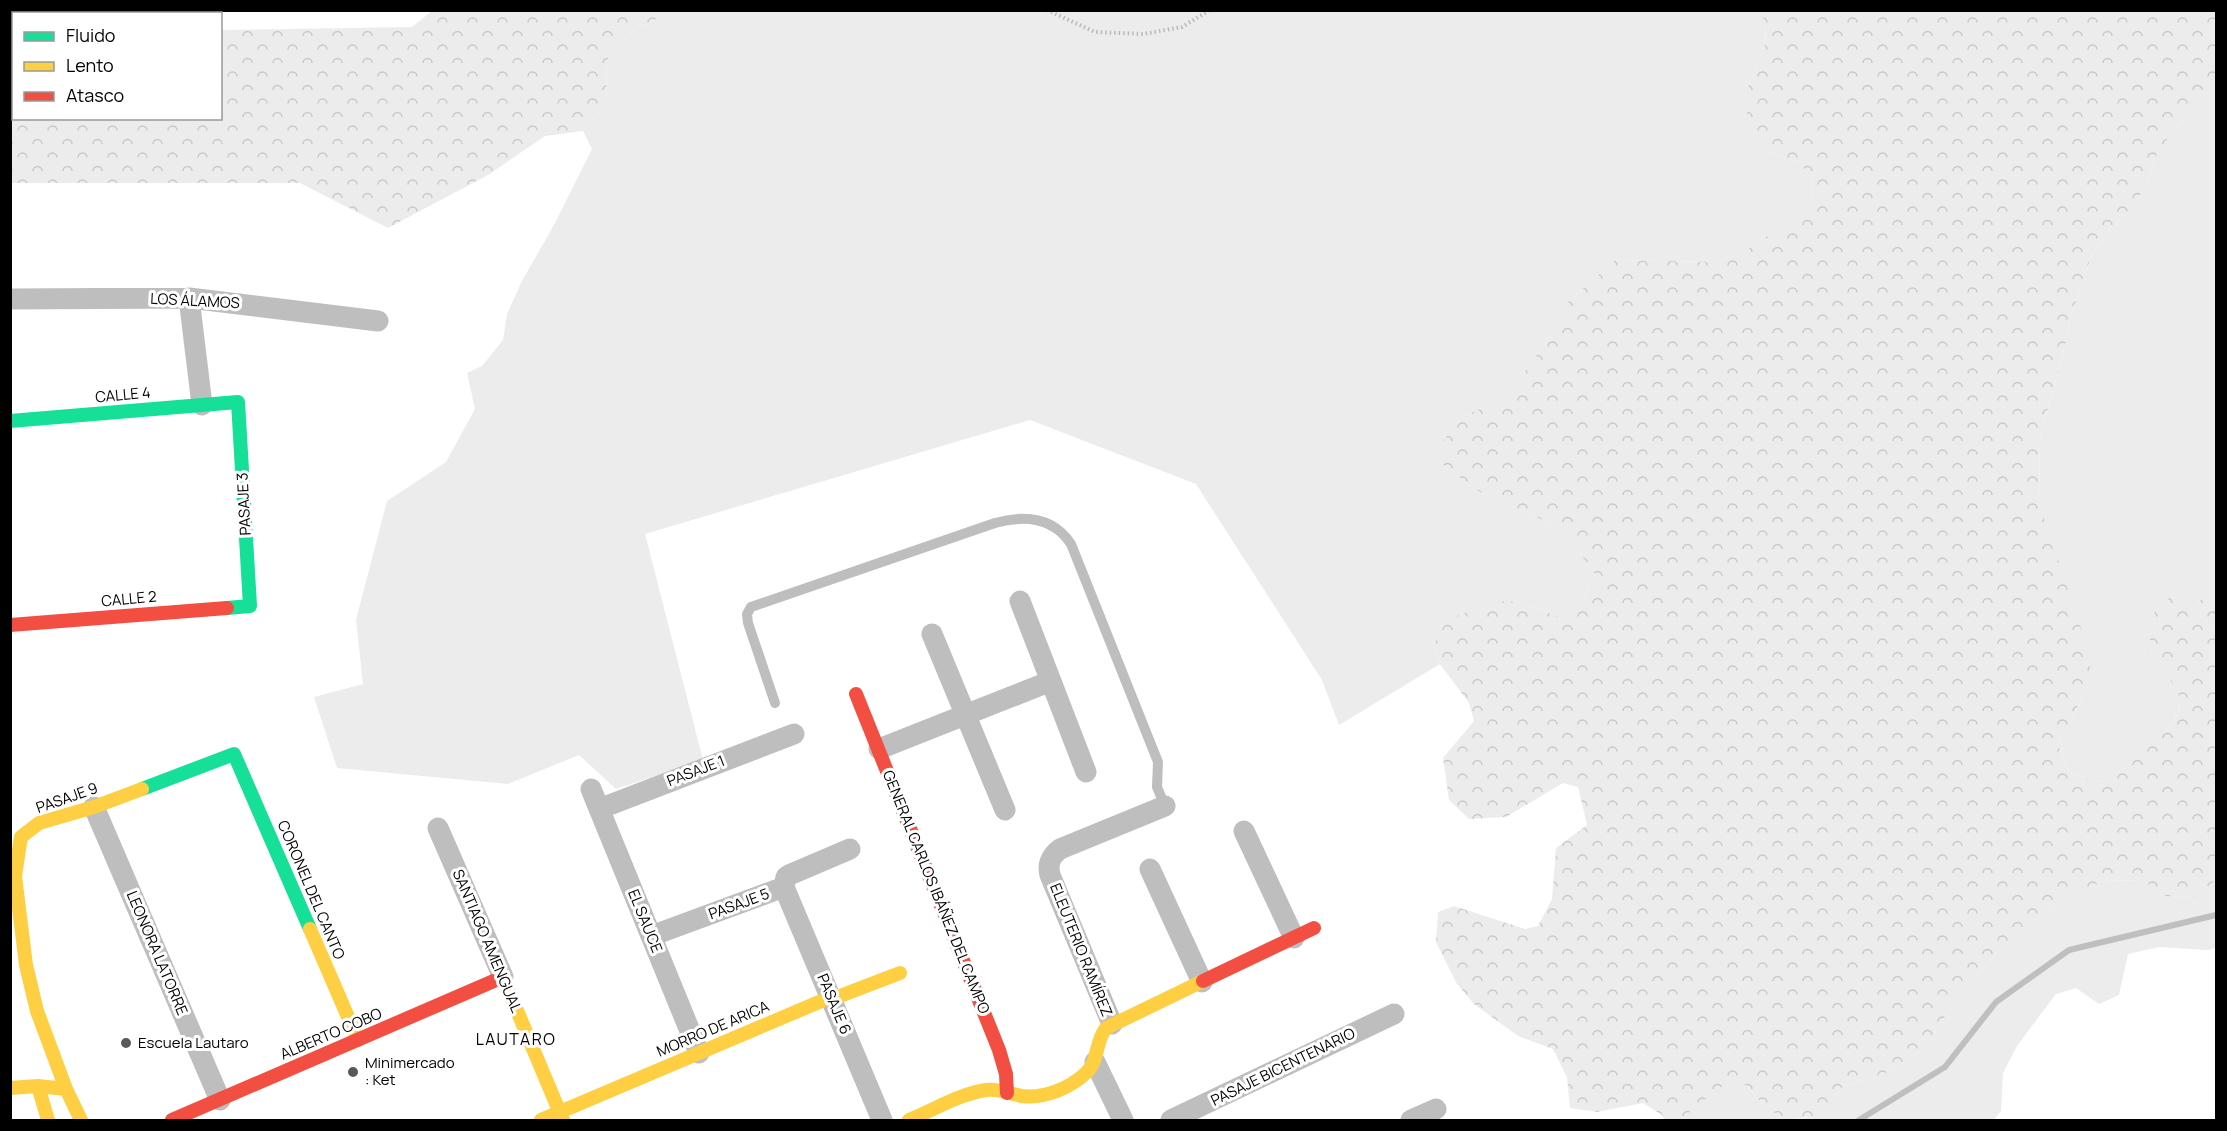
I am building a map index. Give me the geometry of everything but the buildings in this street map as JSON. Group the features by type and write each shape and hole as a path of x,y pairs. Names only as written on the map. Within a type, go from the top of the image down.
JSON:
{"street":[{"name":"LOS ÁLAMOS","path":"10,299 189,298 378,321"},
{"path":"189,298 202,405"},
{"name":"CALLE 4","path":"10,421 238,402"},
{"name":"PASAJE 3","path":"238,402 250,606"},
{"path":"1020,601 1086,772"},
{"name":"CALLE 2","path":"10,625 250,606"},
{"path":"932,634 1005,810"},
{"path":"879,749 1051,681"},
{"name":"GENERAL CARLOS IBÁÑEZ DEL CAMPO","path":"856,694 999,1050 1006,1074 1007,1093"},
{"name":"PASAJE 1","path":"599,809 794,734"},
{"name":"PASAJE 9","path":"81,1120 66,1089 37,1011 26,965 15,876 21,837 39,823 94,807 234,754"},
{"name":"CORONEL DEL CANTO","path":"234,754 358,1040"},
{"name":"EL SAUCE","path":"591,789 699,1053"},
{"name":"ELEUTERIO RAMÍREZ","path":"1112,1024 1050,875 1049,864 1054,853 1060,849 1164,806"},
{"name":"LEONORA LATORRE","path":"94,807 220,1100"},
{"name":"SANTIAGO AMENGUAL","path":"438,828 561,1117"},
{"path":"1244,831 1294,938"},
{"name":"PASAJE 5","path":"651,936 784,887 789,874 850,849"},
{"path":"1150,869 1202,981"},
{"name":"PASAJE 6","path":"784,887 882,1120"},
{"name":"ELEUTERIO RAMÍREZ","path":"1095,1062 1098,1039 1102,1032 1112,1024 1314,928"},
{"name":"MORRO DE ARICA","path":"541,1120 561,1117 699,1053 831,997 840,996 900,973"},
{"name":"ALBERTO COBO","path":"172,1120 503,977"},
{"name":"PASAJE BICENTENARIO","path":"1171,1120 1394,1014"},
{"path":"909,1120 984,1090 992,1089 1036,1097 1050,1094 1086,1073 1095,1062 1123,1120"},
{"path":"14,1088 38,1086 66,1089"},
{"path":"38,1086 48,1120"},
{"path":"1411,1120 1436,1109"}],"lane":[{"path":"775,703 748,623 747,614 755,604 995,523 1020,518 1040,520 1058,529 1071,544 1158,762 1157,787 1164,806"}],"path":[{"path":"1047,10 1095,32 1143,34 1182,27 1210,10"}],"green space":[{"path":"433,10 674,11 637,28 613,48 607,61 606,104 583,131 545,136 488,175 388,228 300,183 11,183 11,33 12,120 222,120 222,30 412,27"},
{"path":"1757,10 1766,22 1765,45 1748,87 1762,149 1798,162 1811,177 1813,200 1794,228 1771,233 1744,252 1717,262 1615,260 1568,302 1548,340 1505,398 1464,416 1442,464 1474,489 1547,522 1573,544 1595,574 1585,597 1557,616 1521,602 1433,646 1440,664 1339,725 1322,680 1196,484 1030,420 645,534 703,760 616,789 579,755 508,784 337,768 314,697 363,684 356,620 387,501 446,462 475,409 467,373 482,366 503,340 507,314 522,281 555,223 592,149 583,131 606,104 607,61 613,48 637,28 674,11"},
{"path":"1757,11 2216,11 2216,87 2192,106 2158,152 2145,187 2133,207 2111,227 2092,254 2070,319 2040,438 2039,504 2090,654 2090,682 2058,745 2069,773 2103,782 2153,745 2165,732 2175,719 2180,707 2179,696 2152,652 2150,639 2152,615 2170,597 2194,603 2216,593 2216,880 2192,898 2164,896 2143,880 2103,881 2054,906 2019,931 1997,953 1949,1010 1926,1048 1884,1074 1843,1087 1813,1117 1785,1120 1765,1107 1746,1085 1720,1087 1680,1120 1664,1120 1662,1115 1643,1103 1597,1112 1570,1108 1567,1077 1553,1049 1518,1036 1474,1004 1457,984 1436,942 1438,912 1454,906 1525,929 1538,926 1552,899 1556,848 1587,825 1578,787 1563,783 1506,817 1469,819 1449,800 1443,758 1474,721 1469,703 1440,664 1433,646 1447,620 1494,601 1521,602 1557,616 1585,597 1595,574 1573,544 1547,522 1474,489 1442,464 1441,443 1464,416 1505,398 1548,340 1568,302 1615,260 1717,262 1744,252 1771,233 1794,227 1813,200 1811,177 1798,162 1762,149 1746,129 1748,87 1765,45 1766,22"},
{"path":"2216,87 2216,593 2194,603 2151,651 2179,694 2178,711 2172,723 2151,746 2103,782 2069,773 2058,745 2090,682 2039,504 2040,438 2070,319 2092,254 2111,227 2133,207 2145,187 2158,152 2192,106"},
{"path":"2143,880 2164,896 2191,898 2216,880 2216,948 2208,950 2159,947 2128,954 2119,995 2099,1004 2076,988 2056,994 2017,1046 2003,1073 2001,1111 1994,1120 1793,1120 1813,1117 1843,1087 1884,1074 1926,1048 1949,1010 1997,953 2019,931 2054,906 2103,881"},
{"path":"1746,1085 1765,1107 1785,1120 1680,1120 1720,1086"}],"waterway":[{"path":"1859,1120 1945,1067 1996,1002 2069,950 2216,915"}],"traffic: fast":[{"path":"10,421 238,402 250,606 227,608"},
{"path":"142,789 234,754 310,929"}],"traffic: slow":[{"path":"81,1120 66,1089 37,1011 26,965 15,876 21,837 39,823 94,807 142,789"},
{"path":"310,929 358,1040"},
{"path":"541,1120 831,997 840,996 900,973"},
{"path":"909,1120 976,1092 995,1090 1022,1096 1039,1096 1065,1088 1090,1068 1106,1028 1203,981"},
{"path":"505,982 563,1120"},
{"path":"38,1086 48,1120"},
{"path":"10,1088 38,1086 66,1089"}],"traffic: jam":[{"path":"10,625 227,608"},
{"path":"856,694 999,1050 1006,1074 1007,1093"},
{"path":"1203,981 1314,928"},
{"path":"172,1120 503,977 505,982"}],"place":[{"name":"Escuela Lautaro","path":"126,1043"},
{"name":"Minimercado : Ket","path":"353,1072"}],"district":[{"name":"LAUTARO","path":"516,1039"}]}
